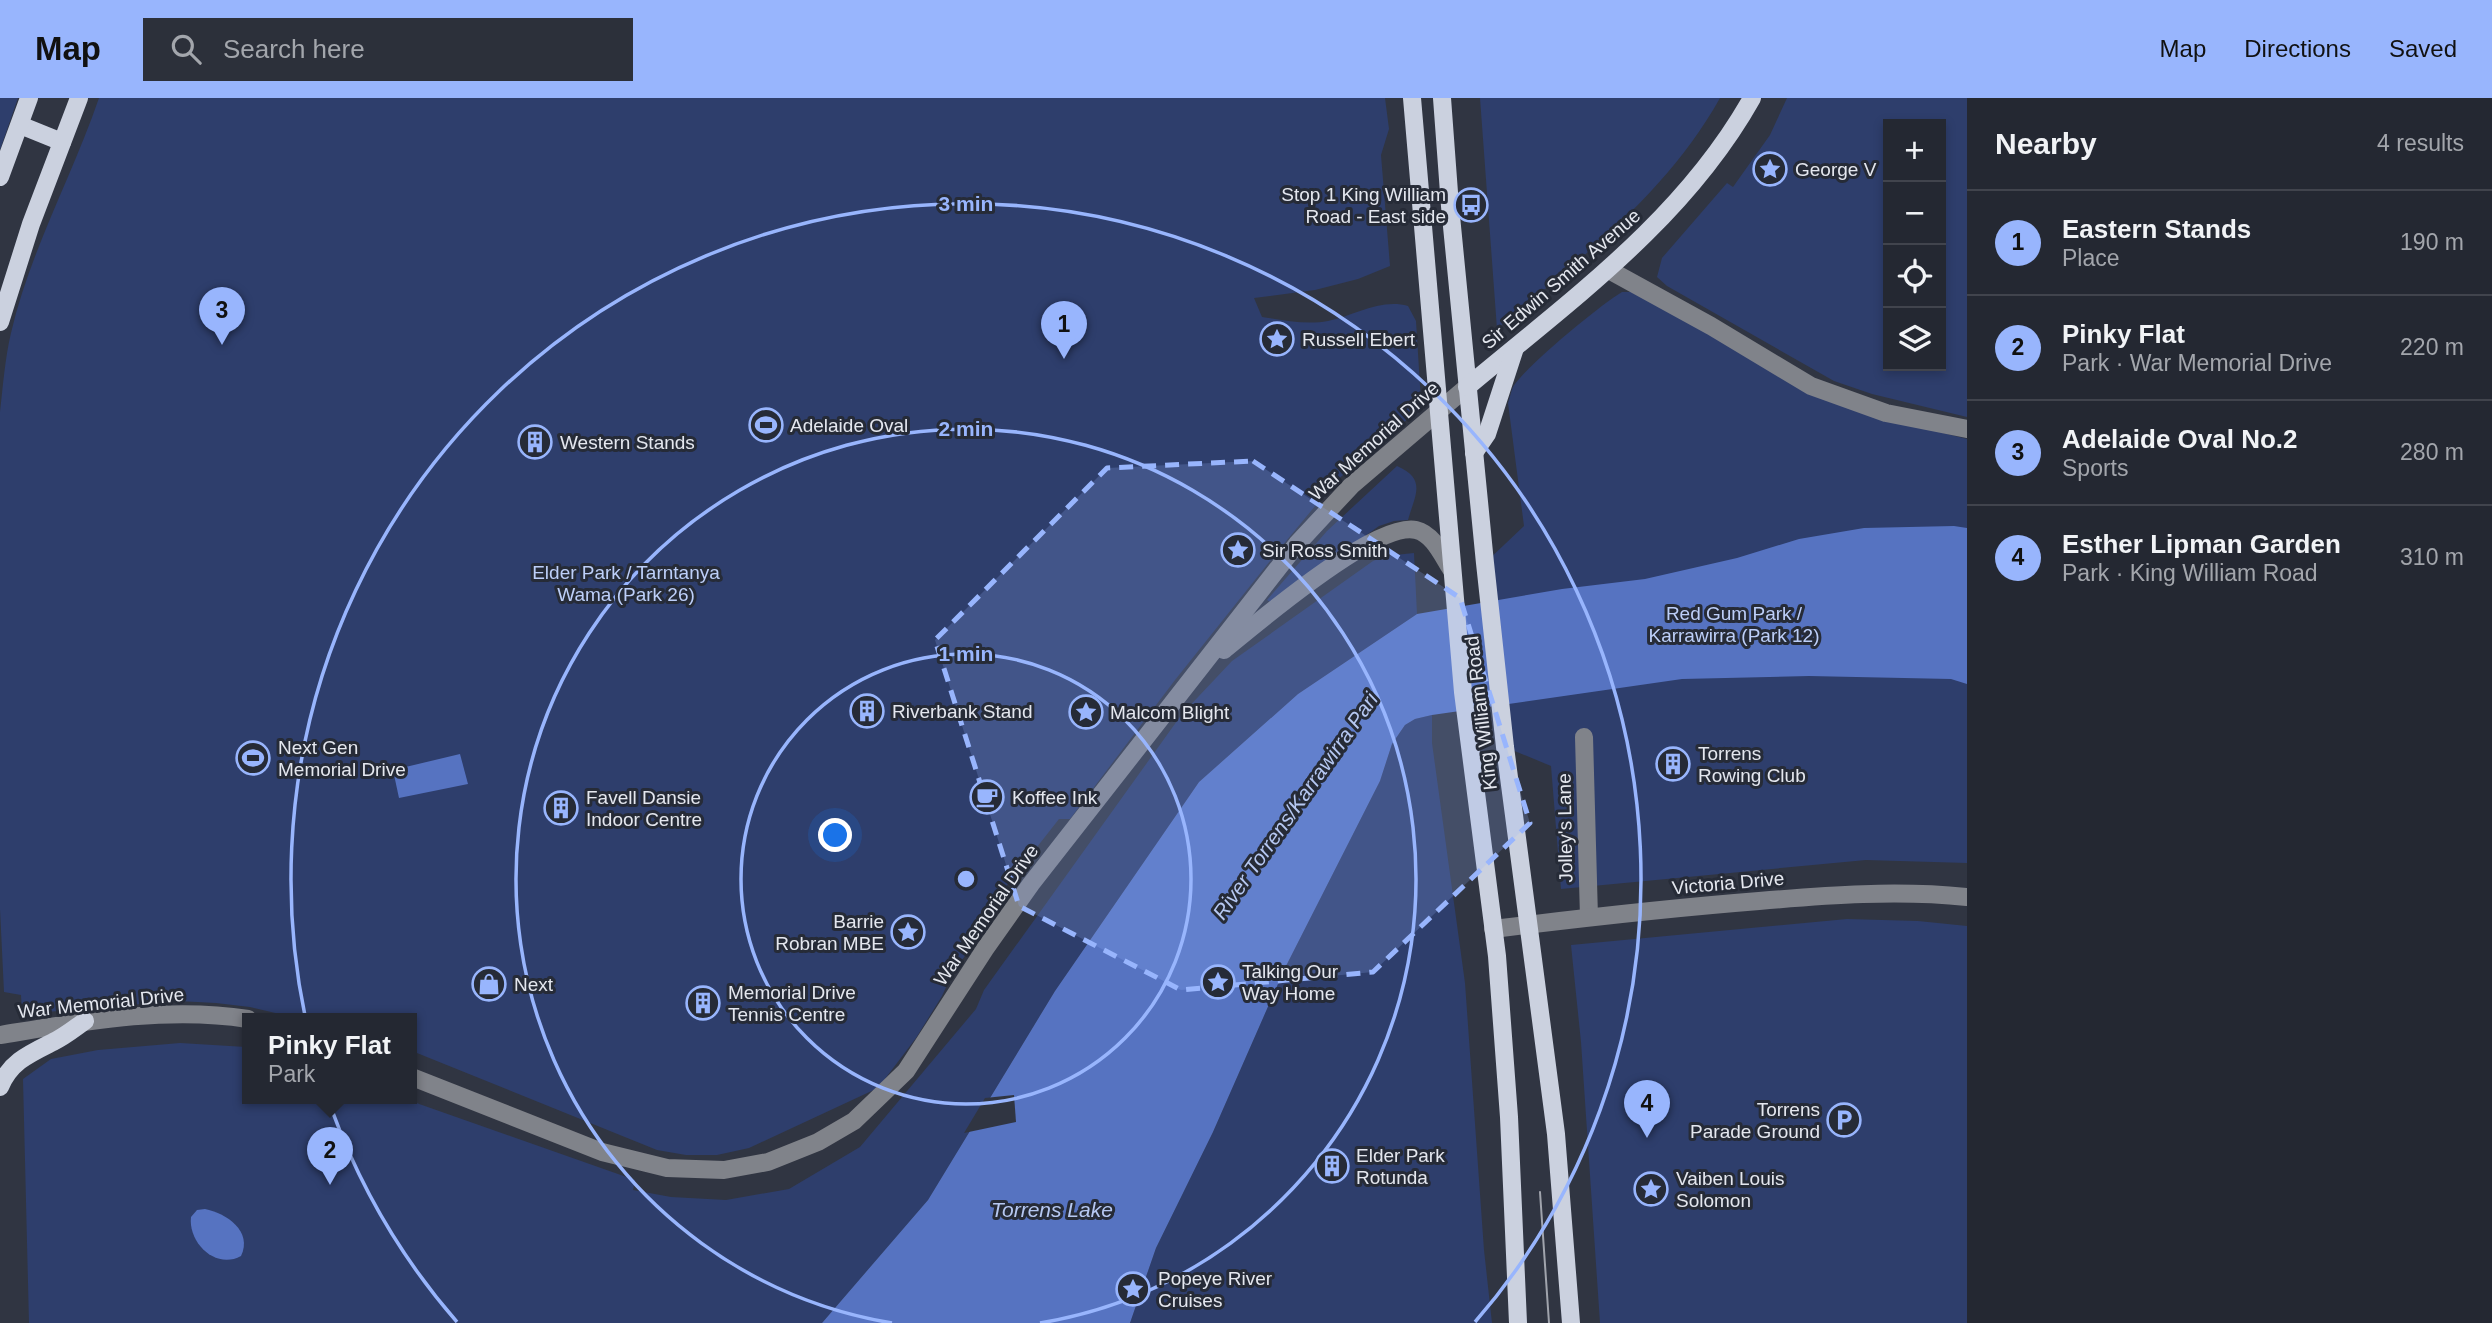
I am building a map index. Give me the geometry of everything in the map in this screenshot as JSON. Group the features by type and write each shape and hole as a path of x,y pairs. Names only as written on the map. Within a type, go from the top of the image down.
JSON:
{"main road":[{"path":"0,177 29,98"},
{"path":"0,322 31,224 79,98"},
{"name":"King William Road","path":"1412,98 1451,569 1463,692 1493,929 1509,1117 1518,1323"},
{"name":"King William Road","path":"1442,98 1485,563 1505,747 1556,1134 1571,1323"},
{"name":"Sir Edwin Smith Avenue","path":"1467,387 1609,270 1660,221 1703,173 1752,98"},
{"path":"20,125 62,142"},
{"path":"1474,453 1487,434 1516,345"},
{"path":"0,1087 7,1072 20,1060 55,1042 85,1021"}],"street":[{"path":"1609,270 1811,386 1886,412 1967,429"},
{"name":"War Memorial Drive","path":"417,1079 602,1152 667,1168 743,1168 768,1162 818,1142 854,1121 906,1071 985,949 1031,884 1195,673 1322,516 1351,486 1467,387"},
{"path":"1195,673 1270,612 1338,563 1391,532 1408,529 1423,533 1433,542 1451,569"},
{"name":"Jolley's Lane","path":"1584,737 1589,917"},
{"name":"Victoria Drive","path":"1493,929 1589,917 1856,893 1929,893 1967,897"},
{"name":"War Memorial Drive","path":"0,1035 85,1021 201,1014 242,1018"}],"highlighted area":[{"path":"1253,461 1460,598 1530,823 1373,972 1181,990 1019,906 935,640 1107,468"}],"green space":[{"path":"0,98 18,98 0,150"},
{"name":"Elder Park / Tarntanya Wama (Park 26)","path":"99,98 1385,98 1389,129 1381,155 1390,266 1358,279 1315,290 1254,298 1262,317 1303,322 1338,319 1388,304 1408,306 1416,321 1421,402 1417,411 1335,482 1175,680 1070,819 1059,819 979,924 978,937 951,976 942,996 916,1038 878,1088 749,1148 717,1155 686,1155 657,1150 417,1053 417,1013 276,1013 250,1007 178,1001 22,1014 21,995 4,992 0,909 0,412 7,352 19,303 40,243"},
{"path":"1480,98 1720,98 1699,132 1648,195 1590,251 1497,329"},
{"path":"1787,98 1967,98 1967,417 1872,394 1834,381 1667,286 1657,277 1662,258 1727,183 1733,187 1770,135"},
{"name":"Red Gum Park / Karrawirra (Park 12)","path":"1622,292 1631,292 1895,421 1967,439 1967,863 1866,860 1561,889 1551,766 1505,747 1485,563 1524,526 1508,403 1513,387 1564,337"},
{"path":"1397,466 1416,482 1416,495 1408,520 1379,526 1272,603 1267,600 1327,531"},
{"path":"1414,553 1417,614 1298,694 1199,782 1055,991 928,1200 822,1323 29,1323 23,1079 51,1059 98,1050 180,1043 242,1047 242,1104 417,1103 635,1180 633,1190 671,1197 726,1200 789,1189 860,1147 976,1009 984,990 1182,714 1232,661 1373,561 1385,556"},
{"path":"1432,715 1432,743 1465,983 1484,1250 1492,1323 1130,1323 1156,1248 1213,1132 1285,968 1380,781 1392,744 1405,725 1415,719"},
{"path":"1847,919 1918,921 1967,926 1967,1323 1600,1323 1581,1042 1571,945"}],"water":[{"name":"Torrens Lake","path":"1864,528 1967,528 1967,684 1951,679 1809,676 1682,679 1432,715 1415,719 1405,725 1392,744 1380,781 1285,968 1213,1132 1156,1248 1130,1323 822,1323 928,1200 1055,991 1199,782 1298,694 1417,614 1562,589 1645,579 1737,558 1799,539"},
{"path":"460,754 468,784 399,798 393,770"},
{"path":"205,1209 229,1219 240,1231 244,1247 241,1256 222,1259 205,1252 194,1236 191,1217 197,1210"}],"pier":[{"path":"1014,1095 1016,1122 964,1133 985,1098"}],"tram line":[{"path":"1540,1192 1549,1323"}],"place":[{"name":"George V","path":"1770,169"},
{"name":"Stop 1 King William Road - East side","path":"1471,205"},
{"name":"Russell Ebert","path":"1277,339"},
{"name":"Adelaide Oval No.2","path":"222,345"},
{"name":"Eastern Stands","path":"1064,359"},
{"name":"Adelaide Oval","path":"766,425"},
{"name":"Western Stands","path":"535,442"},
{"name":"Sir Ross Smith","path":"1238,550"},
{"name":"Riverbank Stand","path":"867,711"},
{"name":"Malcom Blight","path":"1086,712"},
{"name":"Next Gen Memorial Drive","path":"253,758"},
{"name":"Torrens Rowing Club","path":"1673,764"},
{"name":"Koffee Ink","path":"987,797"},
{"name":"Favell Dansie Indoor Centre","path":"561,808"},
{"name":"Barrie Robran MBE","path":"908,932"},
{"name":"Talking Our Way Home","path":"1218,982"},
{"name":"Next","path":"489,984"},
{"name":"Memorial Drive Tennis Centre","path":"703,1003"},
{"name":"Torrens Parade Ground","path":"1844,1120"},
{"name":"Esther Lipman Garden","path":"1647,1138"},
{"name":"Elder Park Rotunda","path":"1332,1166"},
{"name":"Pinky Flat","path":"330,1185"},
{"name":"Vaiben Louis Solomon","path":"1651,1189"},
{"name":"Popeye River Cruises","path":"1133,1289"}],"water label":[{"name":"River Torrens/Karrawirra Pari","path":"1295,806"}]}
